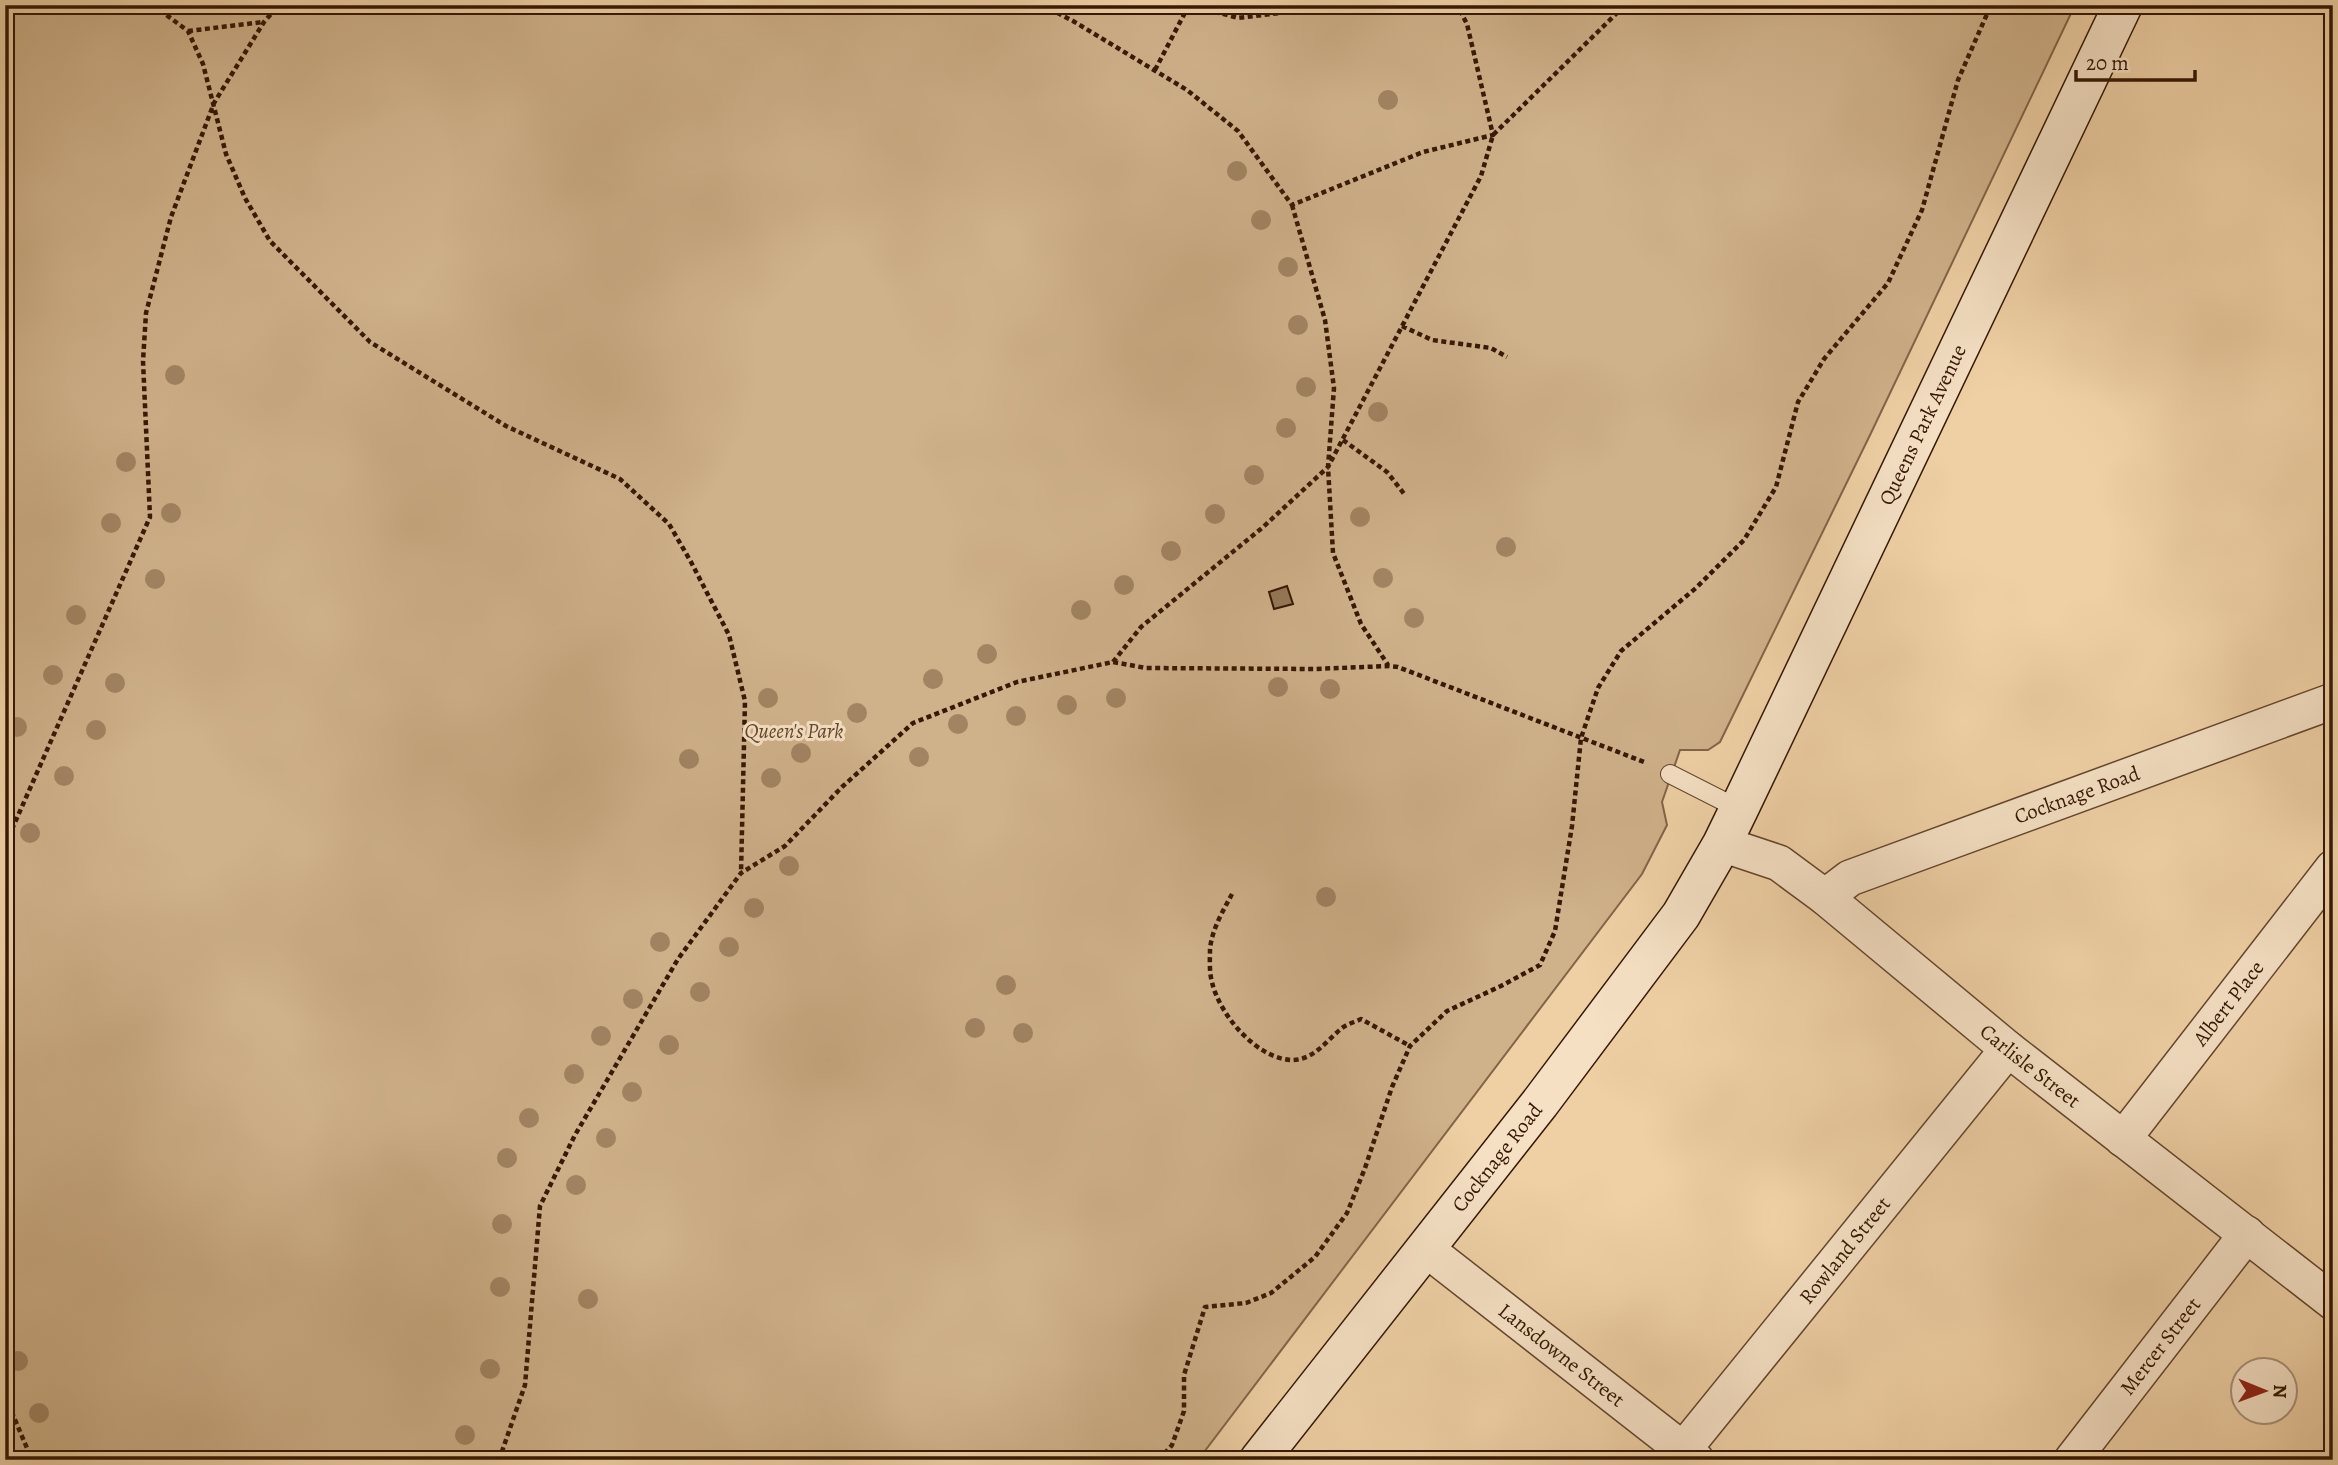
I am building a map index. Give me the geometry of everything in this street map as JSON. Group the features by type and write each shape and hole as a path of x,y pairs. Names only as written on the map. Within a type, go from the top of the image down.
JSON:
{"street":[{"name":"Queens Park Avenue","path":"1722,844 2123,5"},
{"name":"Cocknage Road","path":"1825,897 1850,878 2333,701"},
{"name":"Cocknage Road","path":"1259,1460 1541,1103 1681,915 1722,844"},
{"name":"Carlisle Street","path":"1722,844 1779,863 1825,897 2008,1049 2333,1302"},
{"name":"Albert Place","path":"2123,1139 2333,868"},
{"name":"Rowland Street","path":"1689,1455 2008,1049"},
{"name":"Mercer Street","path":"2072,1460 2247,1234"},
{"name":"Lansdowne Street","path":"1426,1249 1689,1455"}],"lane":[{"path":"1670,774 1739,809"}],"path":[{"path":"153,5 161,8 188,31 203,64 226,154 245,198 270,241 370,342 506,425 620,479 669,524 729,635 745,701 741,873"},
{"path":"5,845 150,517 143,361 146,313 171,217 214,103 264,22 279,5"},
{"path":"1042,5 1187,90 1238,131 1292,205 1325,320 1334,388 1328,467 1333,553 1361,624 1388,666"},
{"path":"1155,70 1189,5 1238,18 1289,12 1300,5"},
{"path":"1457,5 1467,24 1493,135"},
{"path":"1113,662 1141,627 1262,528 1328,467 1480,176 1493,135 1625,5"},
{"path":"1617,12 1637,5"},
{"path":"1158,1460 1172,1446 1184,1411 1184,1375 1205,1307 1246,1303 1271,1293 1315,1257 1347,1213 1392,1087 1410,1046 1447,1011 1540,965 1555,931 1572,826 1581,738 1598,688 1621,651 1696,588 1744,540 1776,487 1798,402 1824,359 1888,283 1922,210 1958,80 1991,5"},
{"path":"188,31 264,22"},
{"path":"1292,205 1423,152 1493,135"},
{"path":"1402,326 1432,340 1491,348 1507,357"},
{"path":"1343,440 1387,472 1405,495"},
{"path":"499,1460 525,1385 540,1206 575,1135 678,959 741,873 785,846 842,788 914,723 1017,682 1113,662 1146,668 1314,669 1388,666 1398,667 1670,774"},
{"path":"1232,894 1215,926 1210,948 1212,982 1223,1008 1241,1033 1265,1054 1293,1059 1315,1054 1345,1026 1361,1019 1410,1046"},
{"path":"5,1396 32,1460"}],"green space":[{"name":"Queen's Park","path":"5,5 2075,5 1720,742 1708,750 1680,750 1662,802 1667,825 1642,874 1198,1460 5,1460"}],"building":[{"path":"1287,586 1293,604 1274,609 1269,592"}]}
